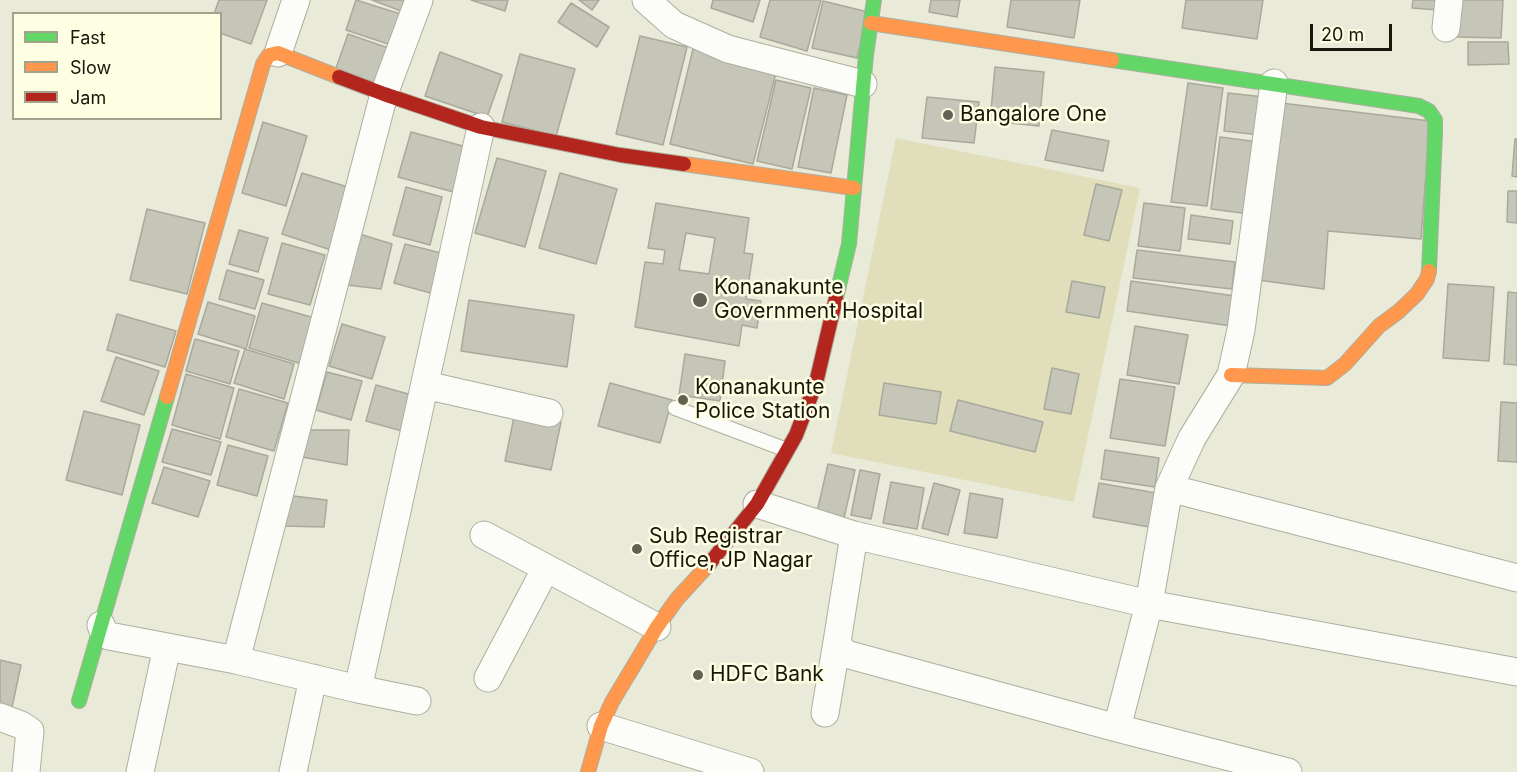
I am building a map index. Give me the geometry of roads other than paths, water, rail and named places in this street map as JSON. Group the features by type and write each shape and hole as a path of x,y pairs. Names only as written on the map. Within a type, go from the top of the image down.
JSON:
{"street":[{"path":"278,53 296,0"},
{"path":"236,660 384,94 419,0"},
{"path":"646,0 674,25 728,49 863,84"},
{"path":"588,772 601,726 612,702 657,627 677,599 719,553 758,504 796,435 819,374 824,344 849,244 863,84 874,0"},
{"path":"1446,28 1449,0"},
{"path":"871,23 1274,83 1419,106 1429,111 1435,120 1429,270 1427,279 1418,294 1379,326 1345,364 1327,378 1231,375"},
{"path":"79,701 263,64 269,55 278,53 384,94 481,127 620,155 854,188"},
{"path":"1117,728 1149,604 1169,488 1192,438 1231,375 1241,330 1274,83"},
{"path":"358,689 481,127"},
{"path":"425,385 549,413"},
{"path":"1169,488 1517,578"},
{"path":"758,504 854,535 1149,604 1517,672"},
{"path":"483,535 657,627"},
{"path":"825,713 854,535"},
{"path":"488,678 546,568"},
{"path":"101,625 104,634 109,636 236,660 417,701"},
{"path":"837,642 846,654 1288,772"},
{"path":"140,772 167,647"},
{"path":"292,772 314,678"},
{"path":"0,717 30,731 26,772"},
{"path":"601,726 750,772"}],"lane":[{"path":"675,408 787,450"}],"place":[{"name":"Bangalore One","path":"948,115"},
{"name":"Konanakunte Government Hospital","path":"700,300"},
{"name":"Konanakunte Police Station","path":"683,400"},
{"name":"Sub Registrar Office, JP Nagar","path":"637,549"},
{"name":"HDFC Bank","path":"698,675"}]}
